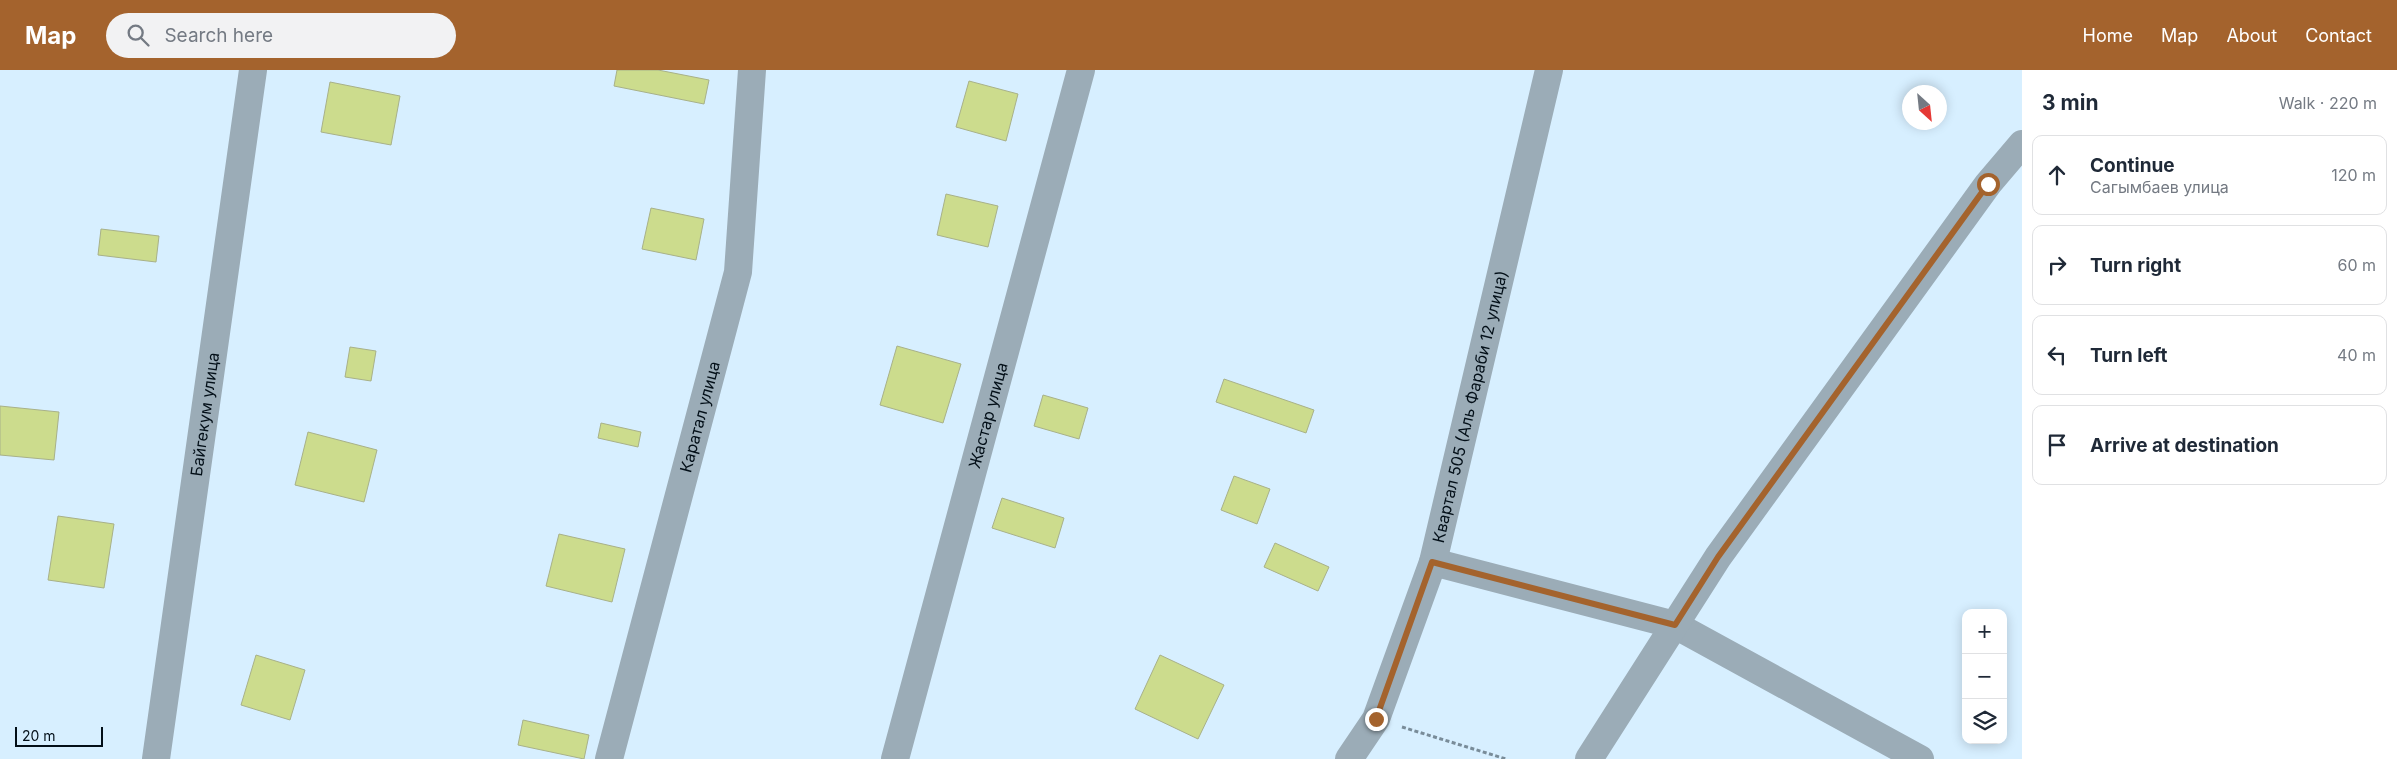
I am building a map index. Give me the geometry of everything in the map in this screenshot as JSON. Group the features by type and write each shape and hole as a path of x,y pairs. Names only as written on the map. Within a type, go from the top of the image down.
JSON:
{"street":[{"name":"Байгекум улица","path":"156,759 253,70"},
{"name":"Каратал улица","path":"609,759 738,272 752,70"},
{"name":"Жастар улица","path":"895,759 1081,70"},
{"name":"Квартал 505 (Аль Фараби 12 улица)","path":"1349,759 1376,719 1432,562 1549,70"},
{"path":"1590,759 1718,557 1988,184 2022,144"},
{"path":"1432,562 1675,625 1920,759"}],"path":[{"path":"1376,719 1506,759"}],"building":[{"path":"617,70 658,70 709,80 704,104 614,86"},
{"path":"969,81 1018,94 1006,141 956,127"},
{"path":"330,82 400,96 391,145 321,132"},
{"path":"946,194 998,206 988,247 937,235"},
{"path":"651,208 704,219 696,260 642,249"},
{"path":"101,229 159,236 156,262 98,255"},
{"path":"897,346 961,364 943,423 880,405"},
{"path":"350,347 376,351 371,381 345,377"},
{"path":"1224,379 1314,410 1306,433 1216,402"},
{"path":"1043,395 1088,408 1079,439 1034,426"},
{"path":"0,406 59,412 54,460 0,455"},
{"path":"601,423 641,432 638,447 598,438"},
{"path":"308,432 377,450 364,502 295,485"},
{"path":"1234,476 1270,489 1257,524 1221,510"},
{"path":"1002,498 1064,518 1055,548 992,528"},
{"path":"58,516 114,524 104,588 48,580"},
{"path":"559,534 625,549 612,602 546,586"},
{"path":"1275,543 1329,567 1318,591 1264,567"},
{"path":"256,655 305,670 290,720 241,705"},
{"path":"1160,655 1224,685 1198,739 1135,709"},
{"path":"523,720 589,735 584,759 518,745"}],"route":[{"path":"1376,719 1432,562 1675,625 1718,557 1988,184"}]}
